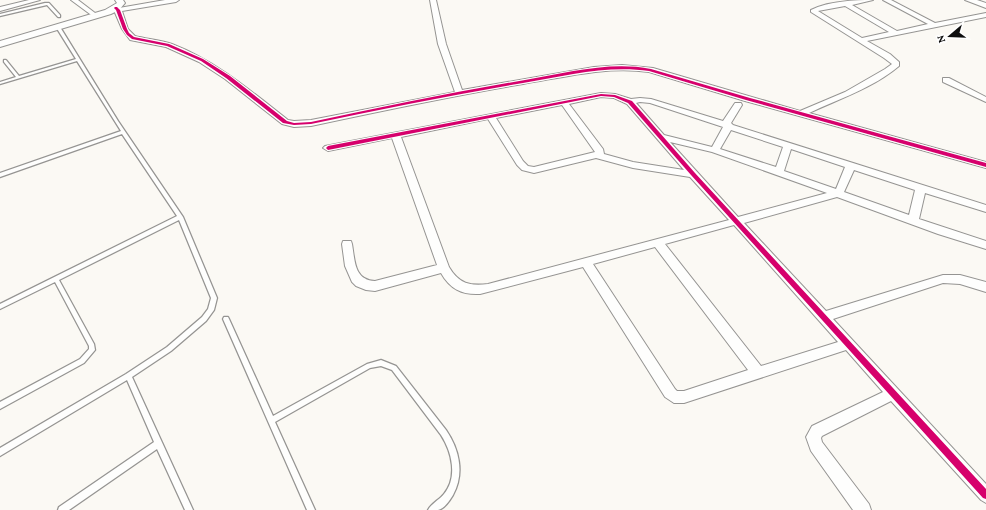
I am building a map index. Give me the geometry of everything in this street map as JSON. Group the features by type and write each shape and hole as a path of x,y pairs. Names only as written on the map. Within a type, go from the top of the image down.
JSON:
{"street":[{"path":"0,10 37,0"},
{"path":"74,0 108,12 133,38 168,45 207,63 228,77 271,112 288,123 311,123 459,92 590,70 618,67 637,67 748,100 802,113 986,165"},
{"path":"108,12 120,5 119,0"},
{"path":"0,44 108,12 176,0"},
{"path":"433,0 442,44 459,92"},
{"path":"802,113 848,94 896,64 894,61 813,11 816,9 870,0"},
{"path":"886,0 934,25"},
{"path":"969,0 986,6"},
{"path":"978,0 986,3"},
{"path":"846,4 896,33"},
{"path":"860,40 986,16"},
{"path":"946,80 986,100"},
{"path":"328,148 601,95 615,96 630,102 693,174 986,495"},
{"path":"630,102 650,100 986,209"},
{"path":"564,102 600,152 597,155"},
{"path":"715,150 738,105"},
{"path":"491,117 520,163 529,169 534,170 597,155 633,165 693,174"},
{"path":"396,136 444,268 454,284 466,290 475,291 488,289 839,192"},
{"path":"660,137 715,150 839,192 912,220 986,245"},
{"path":"779,172 788,144"},
{"path":"839,192 851,165"},
{"path":"912,220 922,187"},
{"path":"658,243 758,373"},
{"path":"347,244 353,273 356,280 360,284 366,286 375,286 444,268"},
{"path":"586,263 674,397 684,398 848,344"},
{"path":"824,316 943,279 951,278 986,286"},
{"path":"863,510 816,446 814,437 817,431 894,393"}],"lane":[{"path":"0,16 45,4 48,4 59,16"},
{"path":"0,452 128,376 180,341 204,319 213,305 214,298 180,217 123,132 58,27"},
{"path":"0,83 78,59"},
{"path":"5,61 18,77"},
{"path":"0,175 123,132"},
{"path":"0,307 180,217"},
{"path":"0,406 82,361 92,350 92,346 56,279"},
{"path":"226,319 311,510"},
{"path":"272,420 369,366 381,363 394,368 448,440 454,455 457,475 452,491 445,500 432,510"},
{"path":"128,376 189,510"},
{"path":"62,510 158,444"}],"cycle path":[{"path":"116,8 125,29 133,38 168,45 202,60 228,77 285,122 294,124 311,123 580,71 622,67 650,70 748,99 986,165"},
{"path":"328,148 601,95 615,96 630,102 693,174 986,495"}]}
